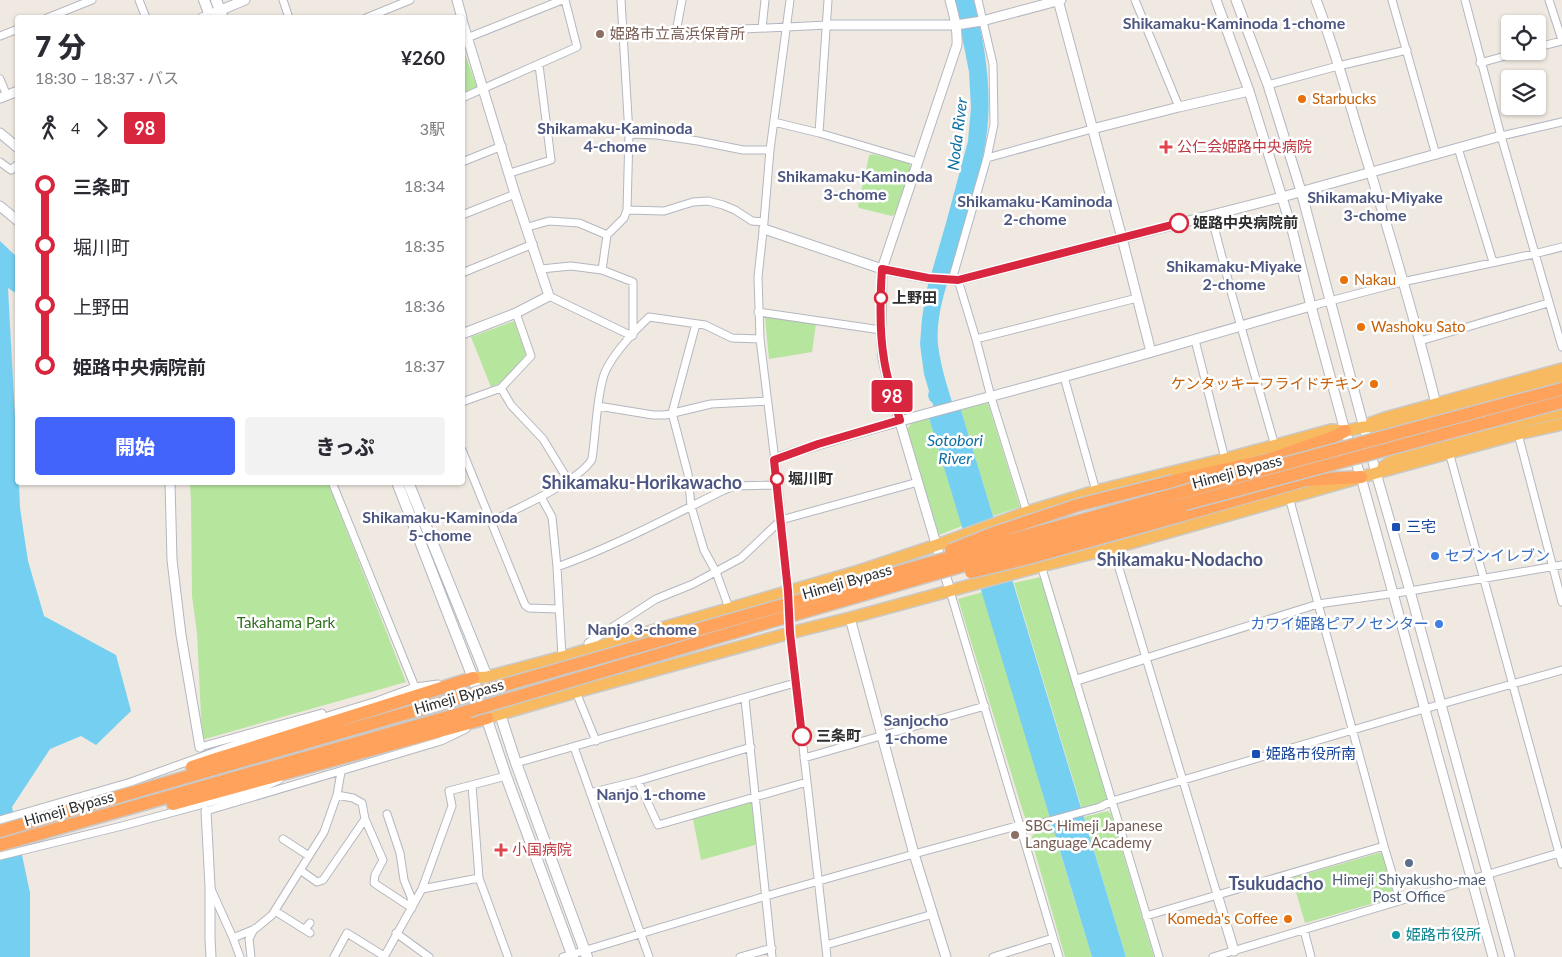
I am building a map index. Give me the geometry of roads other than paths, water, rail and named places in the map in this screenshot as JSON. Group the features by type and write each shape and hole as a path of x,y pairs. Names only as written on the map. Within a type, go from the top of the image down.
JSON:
{"highway":[{"path":"1364,427 1385,418 1562,369"},
{"path":"177,772 473,678 487,677 562,657 859,571 1022,514 1096,491 1331,430 1345,431 1388,425 1562,379"},
{"name":"Himeji Bypass","path":"0,830 123,795 177,772 466,696 885,575 1562,389"},
{"name":"Himeji Bypass","path":"0,846 61,828 180,802 469,711 936,574 1227,492 1562,402"},
{"path":"1376,473 1398,457 1562,412"},
{"path":"180,802 790,633 1113,548 1449,452 1562,424"},
{"path":"885,575 991,534 1078,505 1266,460 1334,438 1345,431"},
{"path":"936,574 957,575 1002,565 1306,480 1361,477"},
{"path":"242,742 289,736"}],"main road":[{"path":"204,0 208,15"},
{"path":"398,485 473,678 569,956"},
{"path":"409,485 487,677 516,764 586,953"}],"street":[{"path":"54,15 92,0"},
{"path":"139,0 145,15"},
{"path":"220,9 245,0"},
{"path":"283,0 289,15"},
{"path":"373,15 410,0"},
{"path":"457,0 461,15"},
{"path":"465,97 484,90 577,47 563,0 465,39 484,90 515,194 528,228 549,296 632,335"},
{"path":"602,270 607,235 624,218 627,210 629,134 621,0"},
{"path":"676,32 682,0"},
{"path":"762,28 765,0"},
{"path":"788,591 778,485 760,339 758,277 770,150 790,0"},
{"path":"819,133 828,0"},
{"path":"950,0 956,25 957,45 882,269 881,330 884,358 889,385 918,482 943,542 950,591 1059,957"},
{"path":"978,0 993,64 994,124 955,280 976,339 1022,514 1041,566 1077,680 1159,957"},
{"path":"624,36 826,25 956,25 982,21 1059,0 1151,352"},
{"path":"1135,0 1179,107"},
{"path":"1216,0 1249,91 1293,232 1345,431 1361,477 1492,957"},
{"path":"1236,0 1268,86 1301,192 1376,473 1510,957"},
{"path":"1316,0 1371,173 1420,341 1436,404"},
{"path":"1392,0 1436,155"},
{"path":"1465,0 1480,62 1562,348"},
{"path":"1546,46 1562,41 1549,0"},
{"path":"0,36 15,30"},
{"path":"1268,86 1338,66 1406,50"},
{"path":"1480,62 1501,57"},
{"path":"510,173 551,160 539,65"},
{"path":"0,79 3,97 15,92"},
{"path":"987,158 1092,129 1249,91"},
{"path":"774,122 918,162"},
{"path":"627,210 664,211 693,202 708,201 735,210 764,226 882,269 928,278 955,280 1282,197 1501,136 1562,122"},
{"path":"0,133 15,144"},
{"path":"629,134 698,140 743,150 770,150"},
{"path":"465,161 502,146"},
{"path":"1458,148 1493,262"},
{"path":"0,162 11,170 15,167"},
{"path":"465,214 515,194"},
{"path":"0,206 15,218"},
{"path":"1212,215 1275,446"},
{"path":"528,228 549,221 579,223 607,235"},
{"path":"465,272 533,244"},
{"path":"774,460 818,444 900,420 1064,377 1311,306 1402,282 1562,247"},
{"path":"541,269 570,266 602,270 634,282 632,335"},
{"path":"465,333 516,313 549,296"},
{"path":"976,339 1137,298"},
{"path":"1420,341 1548,303"},
{"path":"758,312 881,330"},
{"path":"465,401 501,388 532,356 516,313"},
{"path":"492,521 541,497 589,464 592,458 603,377 609,364 649,317 705,325 732,338 760,339"},
{"path":"696,324 672,413 688,474 690,506 704,550 716,572 728,608"},
{"path":"1195,340 1225,459"},
{"path":"1064,377 1096,491"},
{"path":"501,388 511,405 543,439 568,480"},
{"path":"598,406 653,415 665,415 711,404 767,401"},
{"path":"1518,434 1562,602"},
{"path":"1449,452 1562,864"},
{"path":"465,457 525,605 529,608 558,609"},
{"path":"589,649 588,643 656,599 693,584 741,558 781,520 918,482"},
{"path":"170,485 172,560 181,635 200,747 360,702 377,701"},
{"path":"333,485 415,687"},
{"path":"557,567 593,554 724,490 735,486 778,485"},
{"path":"541,497 552,517 562,657"},
{"path":"1289,498 1400,900"},
{"path":"1113,548 1234,950"},
{"path":"1077,680 1318,604 1410,591 1562,565"},
{"path":"850,618 914,854 946,957"},
{"path":"790,633 827,957"},
{"path":"569,956 586,953 640,934 766,896 1020,825 1031,826 1562,670"},
{"path":"0,820 131,782 177,772 242,742 377,701 415,687 473,678"},
{"path":"516,764 795,683"},
{"path":"576,692 596,741"},
{"path":"745,698 772,957"},
{"path":"804,758 985,706"},
{"path":"212,957 206,811 441,741 486,718"},
{"path":"574,746 649,957"},
{"path":"590,793 638,781 751,747"},
{"path":"233,938 255,929 272,915 324,832 337,795 341,772"},
{"path":"334,957 347,933 384,957 422,888 452,806 449,791 506,776"},
{"path":"638,781 658,825 807,782"},
{"path":"472,785 479,878 508,957"},
{"path":"337,795 353,798 362,803 365,819 383,860 374,876 374,883 412,908"},
{"path":"0,856 180,802"},
{"path":"387,814 400,853 404,880 411,898 412,908"},
{"path":"300,870 317,882 323,880 365,819"},
{"path":"283,839 309,856"},
{"path":"1146,916 1384,846"},
{"path":"1214,957 1560,853"},
{"path":"422,888 479,878"},
{"path":"210,886 240,957"},
{"path":"275,910 308,931 310,923"},
{"path":"826,945 933,914"},
{"path":"251,957 249,939 255,929"},
{"path":"1304,930 1311,957"},
{"path":"396,933 429,957"},
{"path":"993,957 1053,938"},
{"path":"740,957 772,948"}],"water":[{"name":"Sotobori River","path":"955,0 974,0 982,34 989,104 984,153 941,308 938,333 939,354 955,411 961,410 1126,957 1092,957 929,418 937,416 928,396 929,391 924,374 920,344 922,319 926,292 968,141 971,107 969,72"},
{"path":"0,241 15,255 15,293 8,288 15,417 15,485 19,485 20,508 28,561 44,616 116,655 131,711 96,745 81,736 50,749 12,807 30,893 30,957 0,957"}],"place":[{"name":"姫路市立高浜保育所","path":"600,34"},
{"name":"Starbucks","path":"1302,99"},
{"name":"公仁会姫路中央病院","path":"1166,147"},
{"name":"姫路中央病院前","path":"1179,223"},
{"name":"Nakau","path":"1344,280"},
{"name":"上野田","path":"881,298"},
{"name":"Washoku Sato","path":"1361,327"},
{"name":"ケンタッキーフライドチキン","path":"1374,384"},
{"name":"堀川町","path":"777,479"},
{"name":"三宅","path":"1396,527"},
{"name":"セブンイレブン","path":"1435,556"},
{"name":"カワイ姫路ピアノセンター","path":"1439,624"},
{"name":"三条町","path":"802,736"},
{"name":"姫路市役所南","path":"1256,754"},
{"name":"SBC Himeji Japanese Language Academy","path":"1015,835"},
{"name":"小国病院","path":"501,850"},
{"name":"Himeji Shiyakusho-mae Post Office","path":"1409,863"},
{"name":"Komeda's Coffee","path":"1288,919"},
{"name":"姫路市役所","path":"1396,935"}],"district":[{"name":"Shikamaku-Kaminoda 1-chome","path":"1234,23"},
{"name":"Shikamaku-Kaminoda 4-chome","path":"615,137"},
{"name":"Shikamaku-Kaminoda 3-chome","path":"855,185"},
{"name":"Shikamaku-Miyake 3-chome","path":"1375,206"},
{"name":"Shikamaku-Kaminoda 2-chome","path":"1035,210"},
{"name":"Shikamaku-Miyake 2-chome","path":"1234,275"},
{"name":"Shikamaku-Horikawacho","path":"642,483"},
{"name":"Shikamaku-Kaminoda 5-chome","path":"440,526"},
{"name":"Shikamaku-Nodacho","path":"1180,560"},
{"name":"Nanjo 3-chome","path":"642,629"},
{"name":"Sanjocho 1-chome","path":"916,729"},
{"name":"Nanjo 1-chome","path":"651,794"},
{"name":"Tsukudacho","path":"1276,884"}],"water label":[{"name":"Noda River","path":"957,134"}],"park label":[{"name":"Takahama Park","path":"286,623"}]}
